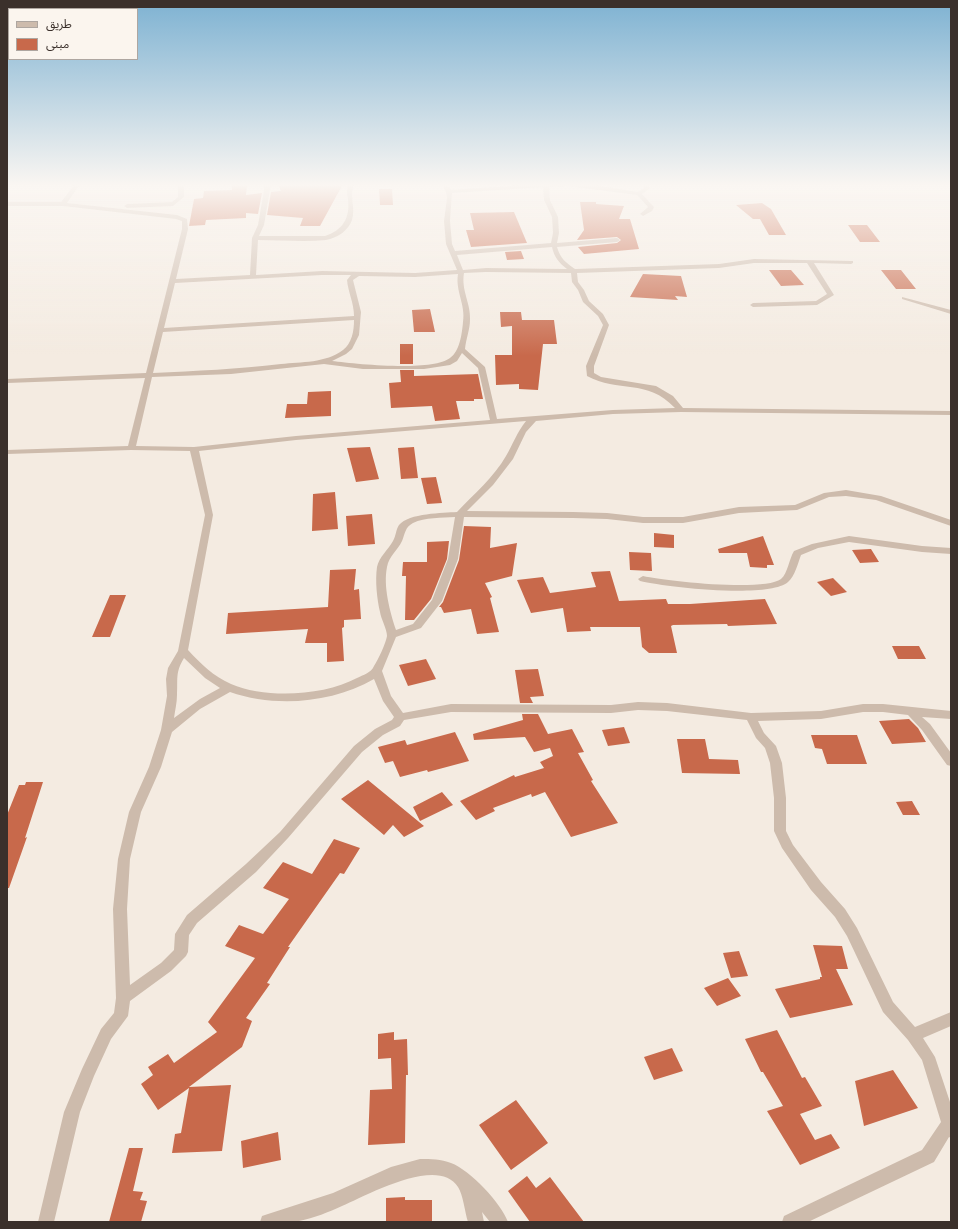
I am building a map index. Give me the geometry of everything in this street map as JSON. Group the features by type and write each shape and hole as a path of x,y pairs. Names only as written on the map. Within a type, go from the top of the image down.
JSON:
{"street":[{"path":"131,448 181,241"},
{"path":"253,277 255,241"},
{"path":"7,381 231,372 324,362 363,367 424,367 447,363 454,359 461,349 467,320 465,303 459,284 461,272 449,241"},
{"path":"555,241 556,254 563,263 574,271 575,282 581,290 586,302 601,315 606,325 590,366 590,374 599,378 653,388 670,398 681,410"},
{"path":"454,254 600,241"},
{"path":"171,281 322,273 415,275 486,270 574,271 720,266 754,261 851,262"},
{"path":"753,305 817,303 831,295 808,262"},
{"path":"324,362 344,352 352,345 358,318 355,296 350,286 350,280 358,273"},
{"path":"904,298 951,312"},
{"path":"159,330 358,318"},
{"path":"461,349 481,367 494,422"},
{"path":"7,452 131,448 194,449 296,438 613,412 681,410 951,413"},
{"path":"926,413 951,421"},
{"path":"392,634 417,626 436,601 453,559 460,514 490,483 510,457 522,432 533,419"},
{"path":"46,1222 72,1112 86,1074 106,1034 121,1016 123,998 120,909 124,858 135,812 155,767 167,730 172,696 171,679 173,668 183,651 209,514 194,449"},
{"path":"183,651 208,677 229,688 260,696 299,696 336,692 359,684 377,672 392,634 385,614 382,567 388,553 397,542 403,526 410,521 426,517 460,514 607,516 643,520 683,520 739,510 797,507 827,495 846,494 878,498 951,523"},
{"path":"643,579 671,585 746,587 778,585 785,581 797,553 815,546 849,539 922,549 951,551"},
{"path":"377,672 383,690 393,709 400,717"},
{"path":"167,730 191,709 229,688"},
{"path":"400,717 451,708 611,709 638,706 667,707 751,717 821,715 863,708 883,708 951,715"},
{"path":"911,712 926,727 951,762"},
{"path":"123,998 166,967 181,952 182,934 192,919 252,868 284,835 358,749 379,732 396,724 400,717"},
{"path":"751,717 760,735 770,746 776,763 780,798 780,832 788,848 816,886 840,913 852,932 888,1007 913,1035 928,1058 950,1127 928,1156 790,1222"},
{"path":"913,1035 951,1019"},
{"path":"268,1222 295,1215 336,1200 411,1168 434,1167 451,1170 494,1212 500,1222"},
{"path":"465,1183 476,1222"}],"building":[{"path":"469,241 526,241 527,243 471,247"},
{"path":"619,241 637,241 639,249 584,254 578,247 617,243"},
{"path":"860,241 880,242 860,242"},
{"path":"521,251 524,259 507,260 505,252"},
{"path":"769,270 791,270 804,285 781,286"},
{"path":"881,270 901,270 916,289 896,289"},
{"path":"643,274 681,276 687,297 675,296 678,300 630,297"},
{"path":"430,309 435,332 414,332 412,310"},
{"path":"500,312 521,312 522,320 554,320 557,344 543,344 538,390 519,389 519,384 496,385 495,355 512,355 512,326 501,327"},
{"path":"400,344 413,344 413,364 400,364"},
{"path":"400,370 414,370 414,376 478,374 483,399 474,399 474,401 456,401 460,419 435,421 432,406 391,408 389,383 401,382"},
{"path":"331,391 331,416 285,418 287,404 307,404 308,392"},
{"path":"370,447 379,479 356,482 347,448"},
{"path":"414,447 418,478 401,479 398,448"},
{"path":"436,477 442,503 427,504 421,478"},
{"path":"335,492 338,529 312,531 313,494"},
{"path":"372,514 375,544 348,546 346,516"},
{"path":"464,526 491,527 490,548 517,543 512,576 485,583 492,597 490,598 499,632 477,634 471,609 444,613 441,607 439,607 443,602 459,560"},
{"path":"654,533 674,535 674,548 654,547"},
{"path":"763,536 774,565 767,565 767,568 750,567 747,553 719,553 718,549"},
{"path":"449,541 447,559 431,599 414,620 405,620 406,576 402,576 403,562 427,562 427,542"},
{"path":"871,549 879,562 860,563 852,550"},
{"path":"629,552 651,553 652,571 630,570"},
{"path":"356,569 354,590 359,589 361,619 344,620 344,627 342,628 344,661 327,662 327,643 305,643 308,629 226,634 228,613 328,607 330,570"},
{"path":"610,571 619,601 666,599 668,604 690,604 765,599 777,624 728,626 727,624 673,625 671,626 677,653 649,653 642,647 640,627 590,627 591,631 567,632 563,608 531,613 517,580 543,577 550,593 596,587 591,572"},
{"path":"833,578 847,592 831,596 817,582"},
{"path":"110,595 126,595 110,637 92,637"},
{"path":"892,646 919,646 926,659 898,659"},
{"path":"426,659 436,679 408,686 399,665"},
{"path":"538,669 544,696 530,697 533,703 520,703 515,670"},
{"path":"522,714 538,714 548,734 572,729 584,752 578,753 593,780 591,781 618,823 571,837 545,792 532,797 531,794 493,808 495,811 476,820 460,801 514,775 515,777 544,768 540,762 553,756 550,748 534,752 525,737 474,740 473,734 523,720"},
{"path":"909,719 918,728 926,742 892,744 879,721"},
{"path":"624,727 630,743 608,746 602,730"},
{"path":"455,732 469,761 428,772 427,770 400,777 393,761 385,763 378,747 405,740 407,745"},
{"path":"811,735 857,735 867,764 827,764 822,749 815,748"},
{"path":"677,739 705,739 709,759 738,760 740,774 682,773"},
{"path":"368,780 424,826 404,837 393,825 384,835 341,799"},
{"path":"26,782 43,782 25,838 27,837 9,888 7,888 7,815 19,785 25,785"},
{"path":"442,792 453,805 420,821 413,807"},
{"path":"912,801 920,815 903,815 896,802"},
{"path":"334,839 360,848 344,874 340,873 288,947 290,947 267,983 270,984 246,1018 252,1021 242,1047 189,1087 231,1085 222,1151 172,1153 175,1134 181,1133 189,1088 158,1110 141,1084 153,1075 148,1067 168,1054 174,1063 217,1032 208,1022 255,958 225,946 239,925 263,934 289,899 263,888 283,862 312,874"},
{"path":"813,945 842,946 848,969 836,969 853,1005 790,1018 775,989 820,979 820,977 822,977"},
{"path":"739,951 748,976 731,978 723,953"},
{"path":"728,978 741,996 717,1006 704,988"},
{"path":"777,1030 802,1078 805,1077 822,1106 800,1114 815,1140 831,1134 840,1148 800,1165 767,1111 783,1106 763,1072 761,1072 745,1039"},
{"path":"394,1032 394,1040 407,1039 408,1075 406,1075 405,1143 368,1145 370,1090 392,1089 391,1058 378,1059 378,1034"},
{"path":"672,1048 683,1071 654,1080 644,1057"},
{"path":"893,1070 918,1108 864,1126 855,1081"},
{"path":"516,1100 548,1143 511,1170 479,1125"},
{"path":"278,1132 281,1160 243,1168 241,1141"},
{"path":"129,1148 143,1148 133,1191 143,1192 140,1200 147,1201 141,1222 109,1222"},
{"path":"527,1176 536,1188 550,1177 584,1222 530,1222 508,1191"},
{"path":"405,1197 405,1200 432,1200 432,1222 386,1222 386,1198"}]}
